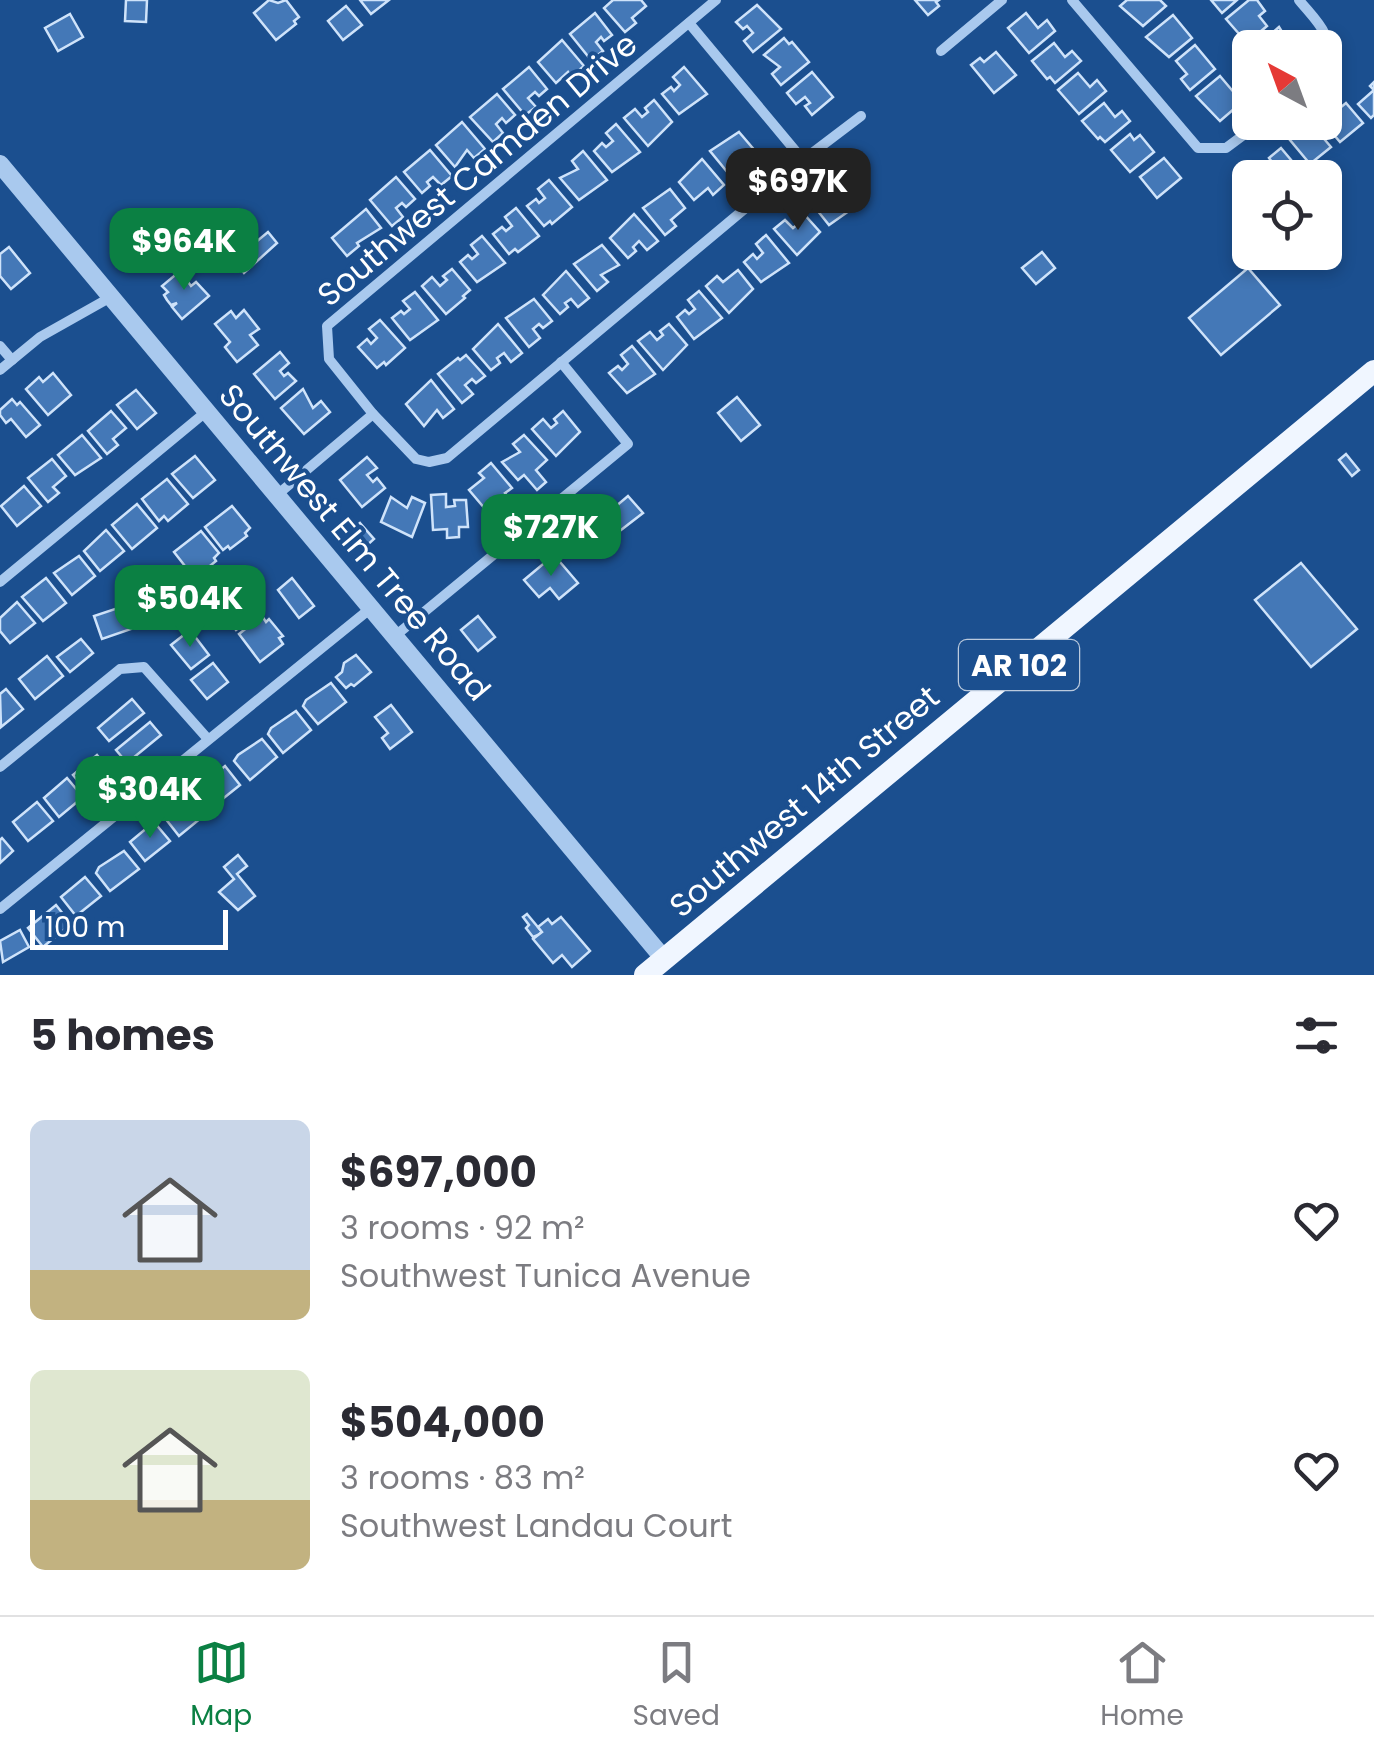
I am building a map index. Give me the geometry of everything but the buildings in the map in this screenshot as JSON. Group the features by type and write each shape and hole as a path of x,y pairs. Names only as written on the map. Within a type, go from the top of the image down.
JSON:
{"main road":[{"name":"Southwest 14th Street","path":"646,975 1370,382"}],"street":[{"name":"Southwest Camden Drive","path":"373,414 329,359 327,326 716,0"},
{"path":"941,51 1002,0"},
{"path":"1072,0 1192,144 1210,150 1240,140"},
{"path":"1299,0 1324,30"},
{"path":"689,23 803,160"},
{"path":"277,495 373,414 416,458 428,462 447,458 803,160 861,116"},
{"name":"Southwest Elm Tree Road","path":"0,164 664,959"},
{"path":"0,370 40,337 111,297"},
{"path":"0,346 12,360"},
{"path":"395,636 628,444 561,362"},
{"path":"0,582 207,412"},
{"path":"0,909 371,608"},
{"path":"0,767 120,669 144,667 207,738"}]}
